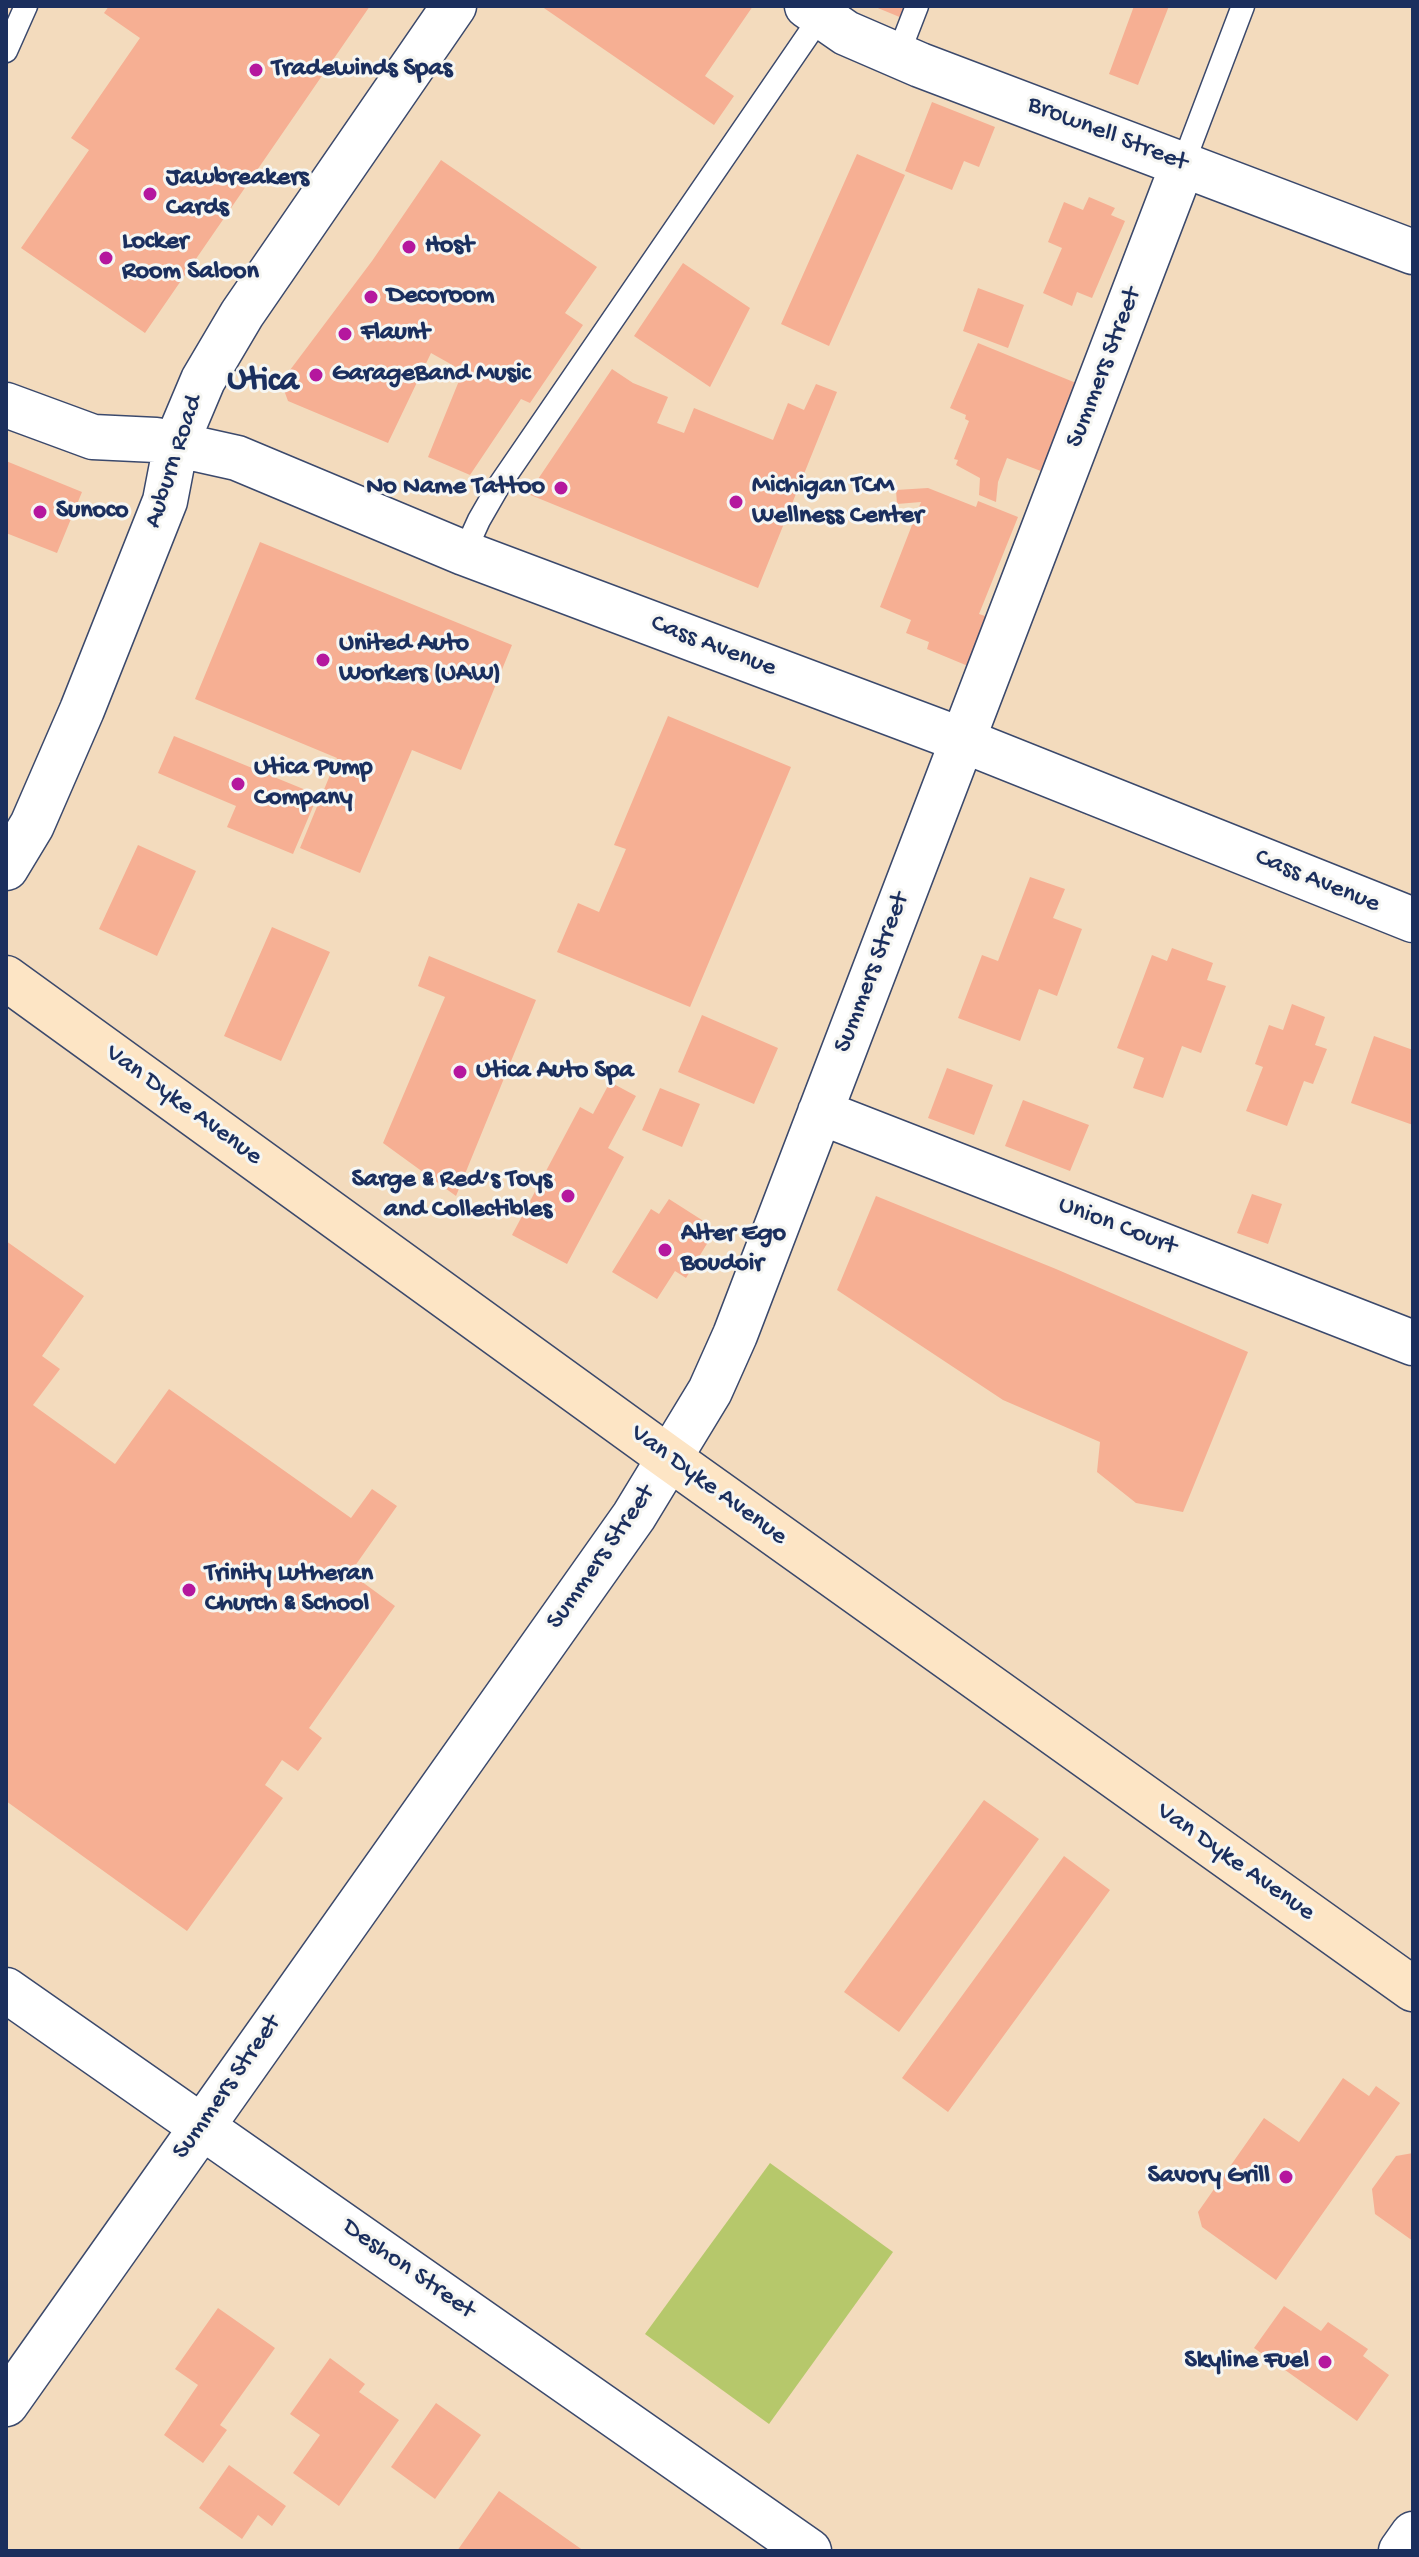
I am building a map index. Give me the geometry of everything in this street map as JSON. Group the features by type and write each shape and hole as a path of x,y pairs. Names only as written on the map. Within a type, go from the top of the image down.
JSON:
{"main road":[{"name":"Van Dyke Avenue","path":"6,978 669,1458 1413,1989"}],"street":[{"name":"Auburn Road","path":"6,868 32,825 82,710 165,501 176,444 203,380 242,314 454,6"},
{"name":"Brownell Street","path":"814,11 846,33 898,55 1413,252"},
{"name":"Summers Street","path":"6,2404 634,1516 710,1391 1183,164"},
{"name":"Cass Avenue","path":"6,405 93,437 143,439 237,458 464,553 962,740 1413,920"},
{"name":"Union Court","path":"820,1112 1413,1343"},
{"name":"Deshon Street","path":"6,1990 809,2551"},
{"path":"1401,2551 1413,2534"}],"lane":[{"path":"6,51 26,6"},
{"path":"898,55 917,6"},
{"path":"1183,164 1243,6"},
{"path":"464,553 498,487 814,11"}],"green space":[{"path":"770,2163 893,2252 769,2424 645,2334"}],"building":[{"path":"109,6 370,6 145,333 21,248 89,150 71,138 140,38 104,13"},
{"path":"541,6 753,6 705,76 734,96 714,125"},
{"path":"873,6 907,6 902,18"},
{"path":"1134,6 1169,6 1138,85 1109,74"},
{"path":"932,102 995,127 979,167 964,161 952,190 905,171"},
{"path":"857,154 905,175 829,346 781,324"},
{"path":"441,160 597,267 565,313 583,325 530,403 521,399 470,475 428,457 463,371 431,353 388,443 288,401 281,382 372,261"},
{"path":"1089,197 1115,208 1111,215 1125,221 1092,298 1077,292 1072,306 1043,293 1062,248 1048,242 1064,202 1083,210"},
{"path":"683,263 750,308 710,387 634,336"},
{"path":"978,288 1024,305 1008,348 963,331"},
{"path":"978,343 1081,385 1046,473 1007,458 998,482 996,502 979,495 980,478 956,465 958,460 954,459 969,421 965,419 966,415 950,408"},
{"path":"612,369 633,383 668,397 657,423 684,433 694,408 773,440 788,403 804,410 816,384 837,392 758,588 528,494"},
{"name":"Sunoco","path":"6,461 82,492 57,553 6,533"},
{"path":"928,488 976,507 978,501 1018,517 979,614 988,617 968,666 927,649 929,642 906,633 911,620 880,607 921,502 897,504 896,490"},
{"path":"260,542 512,645 461,770 412,750 360,873 300,848 337,758 195,699"},
{"path":"668,716 791,767 690,1007 557,952 578,903 599,912 626,849 614,845"},
{"name":"Utica Pump Company","path":"174,736 318,795 293,854 227,827 236,806 158,773"},
{"path":"138,845 196,871 157,956 99,929"},
{"path":"1030,877 1065,889 1053,918 1082,929 1057,996 1039,989 1020,1041 958,1018 982,955 998,961"},
{"path":"272,927 330,952 281,1061 224,1036"},
{"path":"1172,948 1213,963 1207,980 1226,986 1201,1053 1182,1046 1163,1098 1133,1088 1144,1058 1117,1048 1152,955 1167,961"},
{"name":"Utica Auto Spa","path":"429,956 536,1000 456,1196 383,1143 445,997 418,986"},
{"path":"1292,1004 1325,1017 1315,1045 1327,1049 1313,1084 1304,1081 1287,1126 1246,1111 1263,1067 1255,1064 1269,1025 1283,1030"},
{"path":"702,1015 778,1048 754,1104 678,1072"},
{"path":"1374,1036 1413,1050 1413,1125 1351,1103"},
{"path":"947,1068 993,1085 974,1135 928,1118"},
{"name":"Sarge & Red’s Toys and Collectibles","path":"610,1082 636,1096 608,1148 624,1157 567,1264 512,1235 580,1107 593,1114"},
{"path":"660,1088 700,1104 682,1147 642,1130"},
{"path":"1023,1100 1089,1125 1070,1171 1005,1146"},
{"path":"1252,1194 1282,1204 1268,1244 1237,1233"},
{"path":"876,1196 1248,1352 1183,1512 1136,1503 1097,1472 1100,1442 1003,1400 837,1290"},
{"name":"Alter Ego Boudoir","path":"669,1199 716,1229 686,1278 675,1271 657,1299 612,1272 651,1209 659,1214"},
{"name":"Trinity Lutheran Church & School","path":"6,1241 84,1296 42,1356 60,1369 33,1405 115,1464 169,1389 351,1518 372,1489 397,1506 350,1573 395,1606 309,1728 322,1738 298,1771 282,1760 265,1785 283,1798 187,1931 6,1801"},
{"path":"984,1800 1039,1839 899,2032 844,1992"},
{"path":"1064,1856 1110,1890 948,2112 902,2078"},
{"name":"Savory Grill","path":"1343,2078 1369,2096 1376,2086 1400,2103 1276,2280 1202,2227 1198,2212 1264,2118 1299,2142"},
{"path":"1413,2153 1413,2241 1375,2214 1372,2189 1396,2156"},
{"path":"1284,2306 1321,2331 1328,2322 1368,2349 1363,2356 1389,2375 1357,2421 1254,2348"},
{"path":"218,2308 275,2348 220,2425 227,2430 203,2463 164,2435 198,2385 175,2369"},
{"path":"330,2358 365,2384 359,2392 399,2420 339,2506 293,2473 320,2435 290,2414"},
{"path":"436,2403 481,2435 435,2499 391,2467"},
{"path":"229,2465 286,2506 272,2526 258,2515 242,2539 199,2508"},
{"path":"499,2491 584,2551 457,2551"}],"place":[{"name":"Tradewinds Spas","path":"256,70"},
{"name":"Jawbreakers Cards","path":"150,194"},
{"name":"Host","path":"409,247"},
{"name":"Locker Room Saloon","path":"106,258"},
{"name":"Decoroom","path":"371,297"},
{"name":"Flaunt","path":"345,334"},
{"name":"GarageBand Music","path":"316,375"},
{"name":"No Name Tattoo","path":"561,488"},
{"name":"Michigan TCM Wellness Center","path":"736,502"},
{"name":"Sunoco","path":"40,512"},
{"name":"United Auto Workers (UAW)","path":"323,660"},
{"name":"Utica Pump Company","path":"238,784"},
{"name":"Utica Auto Spa","path":"460,1072"},
{"name":"Sarge & Red’s Toys and Collectibles","path":"568,1196"},
{"name":"Alter Ego Boudoir","path":"665,1250"},
{"name":"Trinity Lutheran Church & School","path":"189,1590"},
{"name":"Savory Grill","path":"1286,2177"},
{"name":"Skyline Fuel","path":"1325,2362"}],"district":[{"name":"Utica","path":"263,383"}]}
